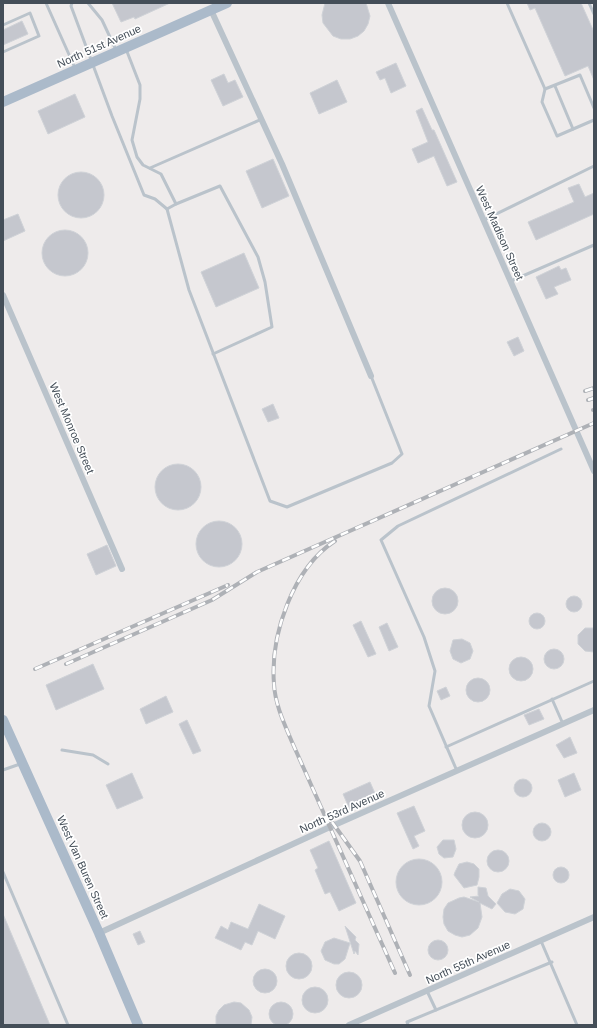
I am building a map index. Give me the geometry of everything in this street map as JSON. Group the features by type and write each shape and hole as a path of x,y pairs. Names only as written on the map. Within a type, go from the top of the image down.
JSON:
{"main road":[{"name":"North 51st Avenue","path":"3,102 227,3"},
{"name":"West Van Buren Street","path":"3,720 99,933 138,1025"}],"street":[{"name":"West Madison Street","path":"388,3 594,471"},
{"path":"208,11 262,119 371,376"},
{"name":"West Monroe Street","path":"3,295 122,569"},
{"name":"North 53rd Avenue","path":"99,933 322,830 594,710"},
{"name":"North 55th Avenue","path":"349,1025 594,917"}],"lane":[{"path":"46,3 75,70"},
{"path":"72,3 71,6 91,63 144,195 155,199 167,209 189,290 270,501 287,507 392,463 402,454 371,376"},
{"path":"89,3 121,50 140,85 140,99 132,140 137,157 143,165 161,174 176,204"},
{"path":"507,3 545,89 542,102 557,136 594,120"},
{"path":"589,3 594,14"},
{"path":"3,25 30,13 39,36 3,52"},
{"path":"545,89 580,75 594,108"},
{"path":"554,86 573,129"},
{"path":"150,168 262,119"},
{"path":"484,220 594,166"},
{"path":"167,209 220,186 258,257 265,282 272,327 213,354"},
{"path":"511,281 594,245"},
{"path":"457,771 429,706 435,671 424,637 381,540 398,526 561,449"},
{"path":"446,747 594,681"},
{"path":"552,699 563,724"},
{"path":"62,750 93,755 108,764"},
{"path":"3,770 22,763"},
{"path":"3,872 68,1025"},
{"path":"541,941 552,962 577,1025"},
{"path":"408,1025 407,1022 552,962"},
{"path":"427,991 436,1010"}],"building":[{"path":"112,3 170,3 135,19 134,17 121,22"},
{"path":"325,3 366,3 370,16 364,31 358,36 350,39 341,39 333,36 323,23 322,15"},
{"path":"527,3 581,3 594,32 594,80 588,66 565,76 535,8 530,10"},
{"path":"22,21 28,34 3,45 3,30"},
{"path":"396,63 406,86 391,93 385,78 380,80 376,72"},
{"path":"224,74 228,83 235,80 243,97 223,106 211,80"},
{"path":"337,80 347,102 319,114 310,93"},
{"path":"75,94 85,117 48,134 38,111"},
{"path":"422,108 432,130 434,130 457,182 447,186 434,156 418,163 412,149 428,142 416,111"},
{"path":"273,159 289,196 262,208 246,171"},
{"path":"81,172 94,176 100,182 104,195 100,208 94,214 81,218 68,214 62,208 58,195 62,182 68,176"},
{"path":"579,184 585,197 594,193 594,214 536,240 528,222 574,202 568,188"},
{"path":"18,214 25,231 3,241 3,220"},
{"path":"65,230 78,234 84,240 88,253 84,266 78,272 65,276 52,272 46,266 42,253 46,240 52,234"},
{"path":"244,253 259,288 216,307 201,272"},
{"path":"559,266 561,270 566,268 571,280 554,287 558,294 546,299 536,277"},
{"path":"518,337 524,351 514,356 507,342"},
{"path":"273,404 279,418 268,422 262,409"},
{"path":"173,464 183,464 191,468 197,474 201,482 201,492 197,500 191,506 183,510 173,510 165,506 159,500 155,492 155,482 159,474 165,468"},
{"path":"219,521 232,525 238,531 242,544 238,557 232,563 219,567 206,563 200,557 196,544 200,531 206,525"},
{"path":"107,545 116,566 96,575 87,554"},
{"path":"445,588 454,592 458,601 454,610 445,614 436,610 432,601 436,592"},
{"path":"571,596 577,596 582,601 580,610 577,612 571,612 566,607 566,601"},
{"path":"534,613 540,613 545,618 543,627 540,629 534,629 529,624 529,618"},
{"path":"361,621 376,654 368,657 353,625"},
{"path":"387,623 398,647 389,651 379,627"},
{"path":"585,628 594,628 594,652 585,651 578,644 578,635"},
{"path":"462,639 470,643 473,651 470,659 461,663 453,659 450,651 453,640"},
{"path":"554,649 561,652 564,659 561,666 554,669 547,666 544,659 547,652"},
{"path":"521,657 530,660 533,669 530,678 521,681 512,678 509,669 512,660"},
{"path":"93,664 104,689 56,710 46,685"},
{"path":"478,678 486,682 490,690 486,698 478,702 470,698 466,690 470,682"},
{"path":"446,687 450,696 441,700 437,691"},
{"path":"166,696 173,712 146,724 140,709"},
{"path":"539,709 544,719 529,725 524,715"},
{"path":"187,720 201,751 193,754 179,724"},
{"path":"570,737 577,753 564,758 556,745"},
{"path":"132,773 143,798 117,809 106,785"},
{"path":"574,773 581,790 565,797 558,780"},
{"path":"523,779 529,782 532,788 529,794 523,797 517,794 514,788 517,782"},
{"path":"370,782 377,798 350,810 343,794"},
{"path":"414,806 425,831 414,836 419,846 413,849 397,813"},
{"path":"475,812 484,816 488,825 484,834 475,838 466,834 462,825 466,816"},
{"path":"542,823 548,826 551,832 548,838 542,841 536,838 533,832 536,826"},
{"path":"443,840 454,840 456,849 453,857 444,858 439,854 437,847"},
{"path":"329,841 356,903 339,911 330,892 325,894 315,870 318,868 310,850"},
{"path":"498,850 506,853 509,861 506,869 498,872 490,869 487,861 490,853"},
{"path":"419,859 432,863 438,869 442,882 438,895 432,901 419,905 406,901 400,895 396,882 400,869 406,863"},
{"path":"467,862 474,864 479,869 479,877 477,885 464,888 454,875 459,864"},
{"path":"558,867 564,867 569,872 567,881 564,883 558,883 553,878 553,872"},
{"path":"478,887 486,888 488,896 496,904 492,909 480,903 482,917 478,928 470,935 462,937 448,931 444,924 443,917 444,909 448,903 464,897 479,902 470,897 479,896"},
{"path":"510,889 519,891 525,899 523,909 515,914 505,912 497,903 502,894"},
{"path":"259,904 285,916 275,939 258,931 252,945 245,942 241,950 215,938 221,926 228,930 231,922 248,929"},
{"path":"3,914 50,1025 3,1025"},
{"path":"345,926 356,937 355,940 359,944 358,955 355,951 354,954"},
{"path":"140,931 145,942 138,945 133,934"},
{"path":"334,938 350,943 345,959 339,964 334,964 325,960 321,951 325,942"},
{"path":"438,940 445,943 448,950 445,957 438,960 431,957 428,950 431,943"},
{"path":"299,953 308,957 312,966 308,975 299,979 290,975 286,966 290,957"},
{"path":"265,969 273,973 277,981 273,989 265,993 257,989 253,981 257,973"},
{"path":"349,972 358,976 362,985 358,994 349,998 340,994 336,985 340,976"},
{"path":"315,987 324,991 328,1000 324,1009 315,1013 306,1009 302,1000 306,991"},
{"path":"234,1002 241,1003 249,1010 252,1017 251,1025 216,1025 216,1016 219,1010 224,1005"},
{"path":"281,1002 290,1005 293,1014 290,1023 281,1026 272,1023 269,1014 272,1005"}],"railway":[{"path":"585,391 594,388"},
{"path":"588,400 594,398"},
{"path":"66,664 212,600 257,572 594,423"},
{"path":"335,541 320,553 307,568 296,585 287,604 280,624 276,645 274,665 276,699 292,742 395,973"},
{"path":"35,669 228,585"},
{"path":"332,822 360,861 410,975"}]}
